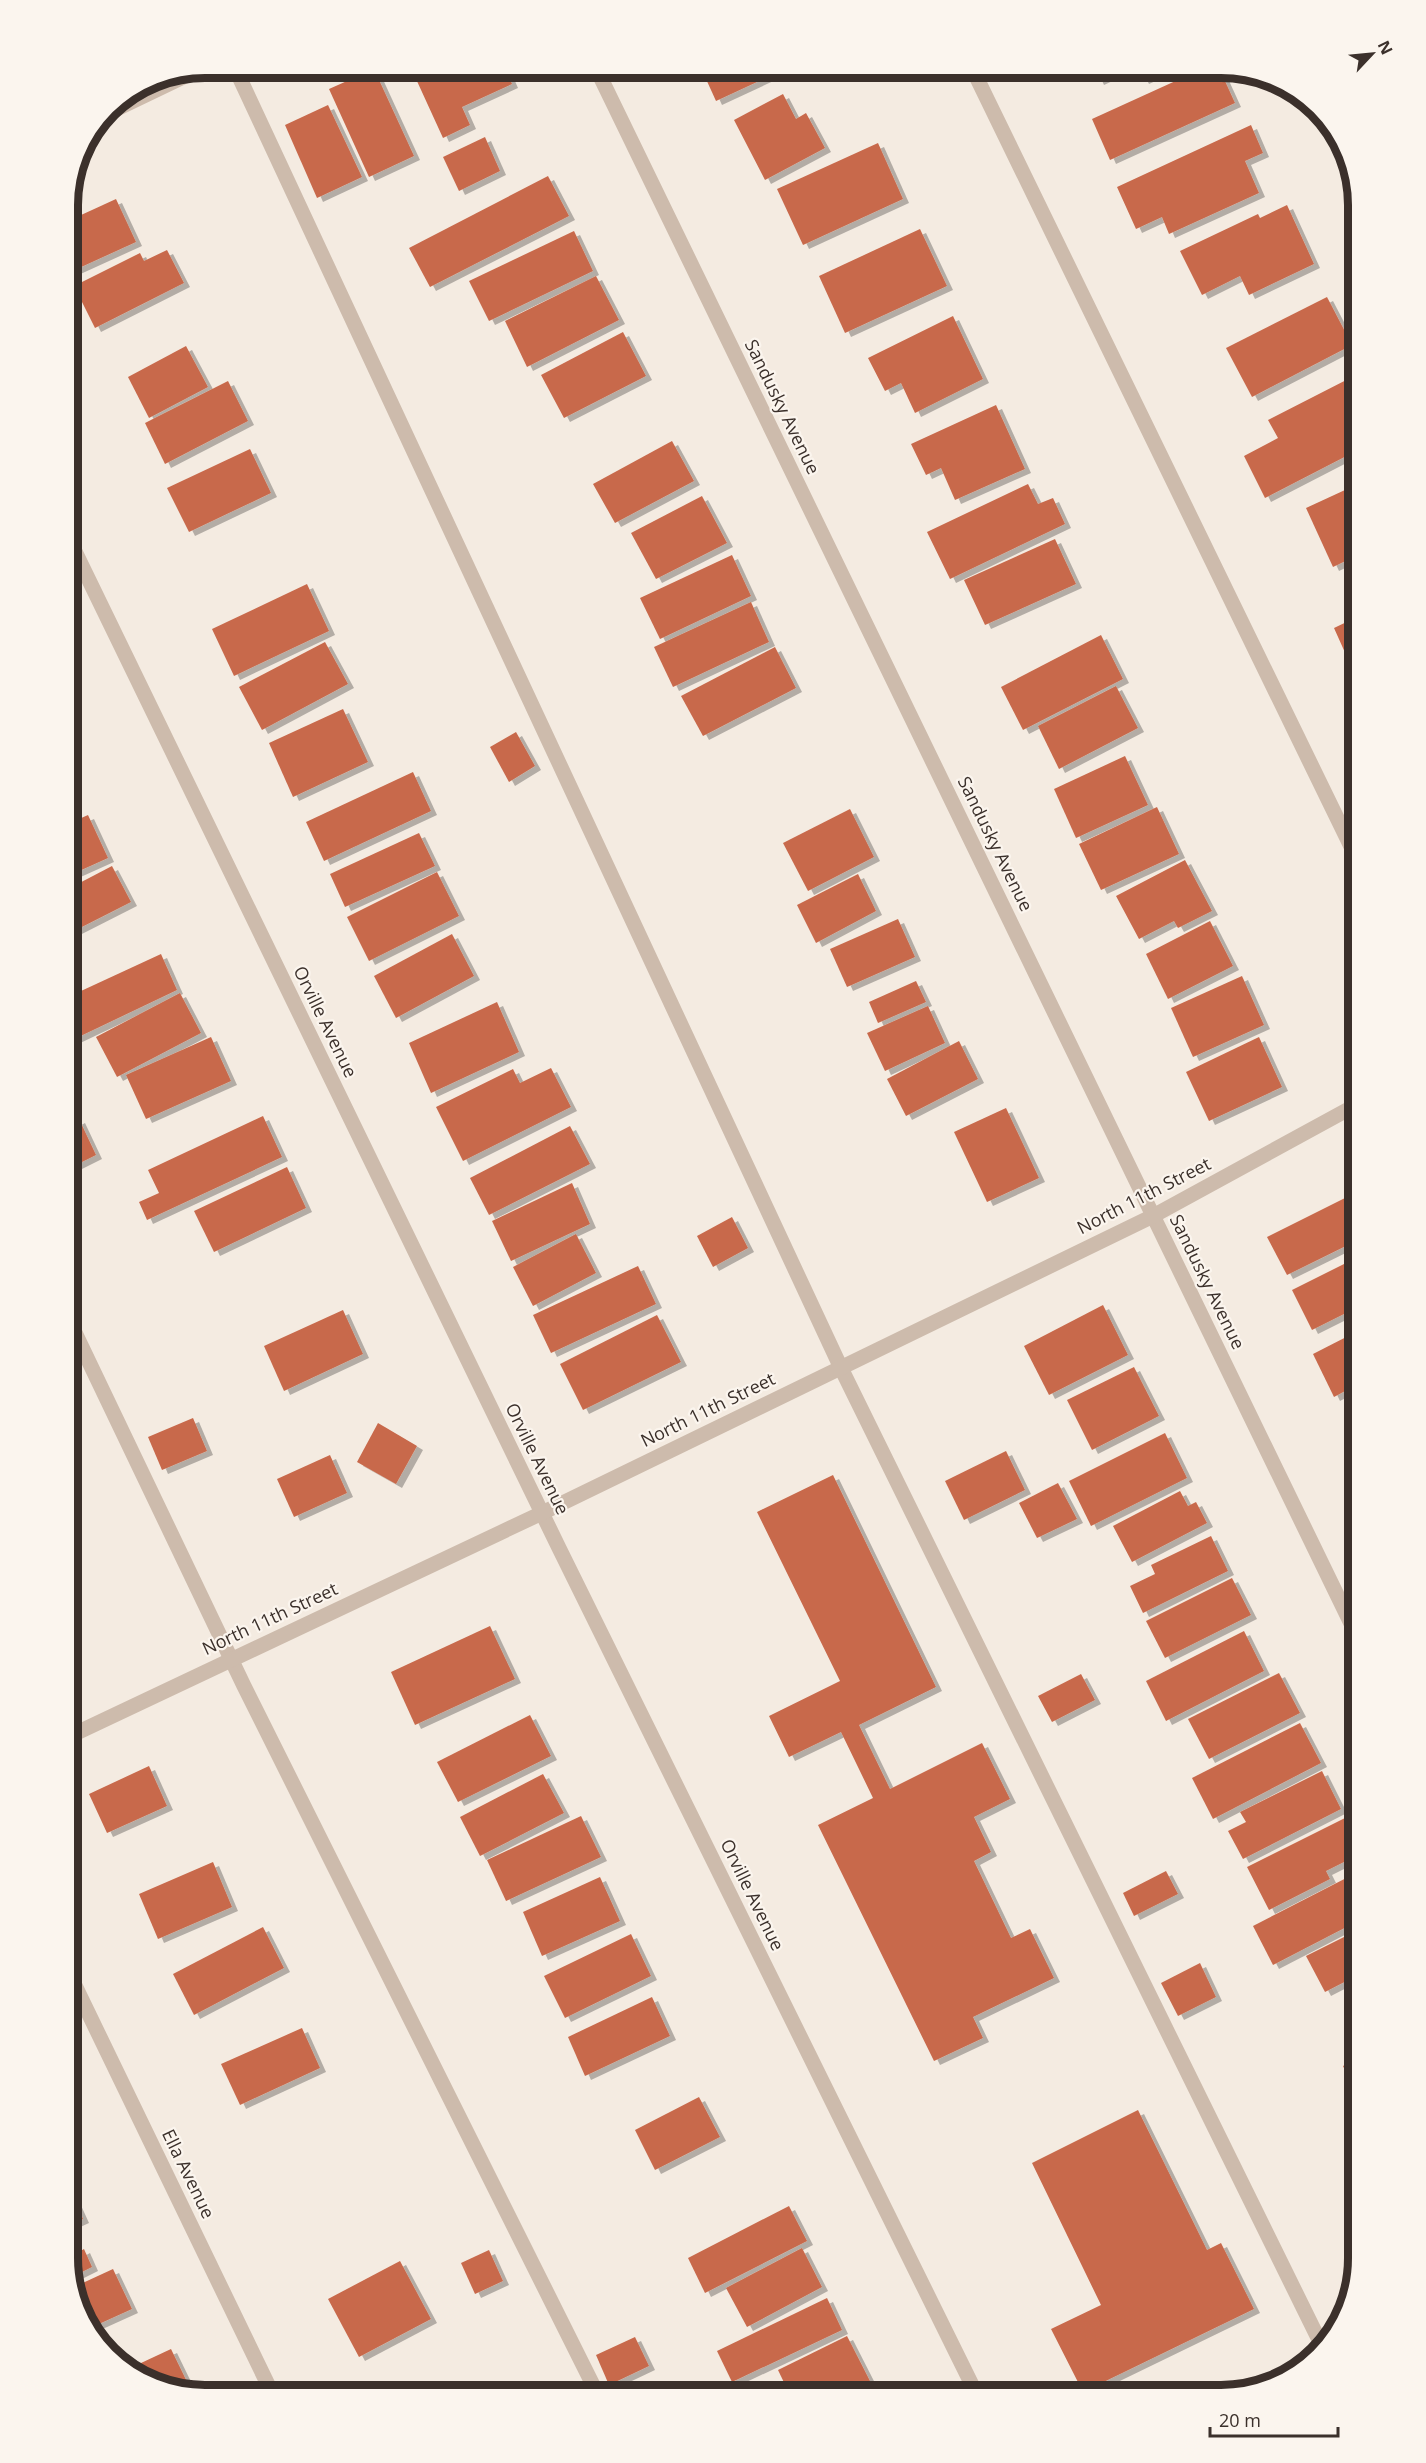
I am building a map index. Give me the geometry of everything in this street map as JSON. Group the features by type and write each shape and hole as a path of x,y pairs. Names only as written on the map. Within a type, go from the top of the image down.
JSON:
{"street":[{"path":"240,78 841,1368 1319,2339"},
{"name":"Sandusky Avenue","path":"601,78 1348,1615"},
{"path":"977,78 1348,838"},
{"path":"130,102 174,82"},
{"name":"Orville Avenue","path":"78,558 542,1513 972,2385"},
{"name":"North 11th Street","path":"78,1732 542,1513 1153,1216 1348,1110"},
{"path":"78,1339 231,1658 593,2385"},
{"name":"Ella Avenue","path":"78,1992 268,2385"}],"building":[{"path":"354,78 378,78 414,156 369,177 329,89"},
{"path":"416,78 509,78 512,84 462,107 470,125 443,138"},
{"path":"706,78 765,78 716,101"},
{"path":"1182,78 1224,78 1235,103 1110,160 1092,119"},
{"path":"783,94 796,119 806,113 825,148 765,180 734,120"},
{"path":"328,105 362,177 317,198 285,125"},
{"path":"1251,125 1263,153 1245,161 1259,193 1169,234 1162,217 1136,229 1117,187"},
{"path":"485,137 500,171 459,191 443,157"},
{"path":"878,143 903,199 803,245 777,189"},
{"path":"548,176 569,216 430,287 409,248"},
{"path":"116,199 136,242 78,268 78,216"},
{"path":"1287,205 1314,264 1249,295 1240,276 1202,295 1180,251 1258,214 1260,218"},
{"path":"920,229 947,286 845,333 819,276"},
{"path":"574,231 593,271 489,321 469,281"},
{"path":"167,250 184,283 95,328 78,294 78,284 140,253 144,261"},
{"path":"596,276 619,320 527,367 505,321"},
{"path":"1327,297 1348,337 1348,347 1252,397 1226,348"},
{"path":"953,316 983,379 915,413 901,383 885,391 868,358"},
{"path":"623,332 646,376 564,418 541,375"},
{"path":"186,346 208,387 149,418 128,377"},
{"path":"1348,379 1348,455 1265,498 1244,456 1278,438 1268,420"},
{"path":"228,381 248,421 165,464 145,423"},
{"path":"996,405 1025,469 955,500 941,468 926,475 911,444"},
{"path":"672,441 694,481 615,523 593,484"},
{"path":"250,449 271,493 189,532 167,488"},
{"path":"1028,484 1038,504 1053,498 1065,524 950,579 927,532"},
{"path":"1348,489 1348,560 1333,567 1306,508"},
{"path":"702,496 727,543 656,579 631,533"},
{"path":"1055,539 1076,584 985,625 964,580"},
{"path":"732,555 751,596 660,639 640,598"},
{"path":"307,584 329,631 234,676 212,629"},
{"path":"751,602 769,642 673,687 654,647"},
{"path":"1348,621 1348,659 1334,628"},
{"path":"1101,635 1123,679 1023,730 1001,687"},
{"path":"325,642 348,684 262,730 239,687"},
{"path":"775,647 796,688 703,736 681,696"},
{"path":"1116,686 1138,728 1059,769 1038,726"},
{"path":"343,709 368,762 293,797 269,743"},
{"path":"516,732 535,766 509,782 490,747"},
{"path":"1125,756 1148,805 1076,838 1054,789"},
{"path":"413,772 431,811 324,861 306,822"},
{"path":"1157,807 1179,854 1101,890 1079,844"},
{"path":"850,809 874,857 808,891 783,843"},
{"path":"88,815 108,858 78,872 78,820"},
{"path":"419,833 435,866 345,907 330,874"},
{"path":"1185,860 1212,911 1178,928 1174,921 1139,939 1116,896"},
{"path":"112,866 131,902 78,929 78,884"},
{"path":"437,872 459,916 369,961 347,917"},
{"path":"858,874 876,911 816,943 797,905"},
{"path":"898,919 915,957 847,987 830,949"},
{"path":"1210,921 1233,966 1168,999 1146,954"},
{"path":"452,934 474,976 396,1018 374,976"},
{"path":"161,954 177,990 78,1037 78,992"},
{"path":"1242,976 1264,1025 1193,1057 1171,1008"},
{"path":"916,981 926,1002 878,1023 869,1002"},
{"path":"180,993 201,1033 117,1077 96,1037"},
{"path":"497,1002 519,1052 431,1093 409,1043"},
{"path":"928,1006 945,1043 885,1071 867,1033"},
{"path":"211,1037 231,1081 146,1119 126,1075"},
{"path":"1259,1037 1282,1087 1209,1121 1186,1072"},
{"path":"959,1041 978,1079 906,1116 887,1079"},
{"path":"551,1068 571,1107 463,1161 436,1107 513,1069 520,1083"},
{"path":"1006,1108 1039,1178 987,1202 954,1132"},
{"path":"263,1116 282,1157 147,1220 139,1202 159,1193 148,1170"},
{"path":"78,1120 96,1155 78,1164"},
{"path":"570,1126 590,1164 489,1215 470,1178"},
{"path":"287,1167 306,1208 214,1252 194,1211"},
{"path":"572,1183 590,1224 511,1261 492,1221"},
{"path":"1348,1196 1348,1245 1287,1275 1267,1237"},
{"path":"732,1217 748,1248 713,1267 697,1236"},
{"path":"576,1234 596,1273 533,1306 513,1267"},
{"path":"1348,1262 1348,1312 1312,1330 1292,1290"},
{"path":"638,1266 656,1304 551,1353 533,1315"},
{"path":"1103,1305 1128,1355 1049,1395 1024,1346"},
{"path":"343,1310 363,1354 284,1391 264,1346"},
{"path":"657,1315 681,1362 583,1410 560,1364"},
{"path":"1348,1336 1348,1389 1334,1397 1313,1354"},
{"path":"1134,1367 1159,1416 1092,1450 1067,1400"},
{"path":"193,1418 207,1451 162,1470 148,1437"},
{"path":"378,1423 417,1446 396,1484 357,1462"},
{"path":"1165,1433 1187,1478 1091,1526 1069,1481"},
{"path":"1006,1451 1025,1490 964,1520 945,1481"},
{"path":"330,1455 347,1493 294,1517 277,1479"},
{"path":"833,1475 936,1687 859,1725 890,1789 982,1743 1010,1799 974,1817 991,1852 974,1861 1011,1938 1030,1929 1054,1978 973,2017 983,2038 934,2061 818,1825 873,1798 841,1732 789,1757 769,1716 840,1681 757,1512"},
{"path":"1058,1483 1077,1519 1037,1538 1019,1503"},
{"path":"1180,1491 1188,1506 1196,1502 1207,1523 1132,1562 1113,1526"},
{"path":"1211,1536 1228,1571 1143,1613 1130,1586 1155,1574 1151,1565"},
{"path":"1232,1578 1251,1615 1165,1658 1146,1621"},
{"path":"490,1626 515,1679 415,1725 391,1672"},
{"path":"1244,1631 1264,1671 1166,1721 1146,1681"},
{"path":"1279,1673 1300,1713 1209,1759 1188,1719"},
{"path":"1081,1674 1095,1700 1052,1722 1038,1696"},
{"path":"530,1715 551,1756 458,1802 437,1762"},
{"path":"1300,1723 1321,1763 1213,1819 1192,1778"},
{"path":"149,1766 167,1806 107,1833 89,1794"},
{"path":"1322,1771 1341,1809 1243,1859 1228,1831 1246,1822 1240,1812"},
{"path":"543,1774 564,1813 480,1856 460,1817"},
{"path":"581,1816 601,1857 506,1901 487,1860"},
{"path":"1347,1817 1348,1860 1326,1871 1330,1879 1269,1910 1247,1867"},
{"path":"213,1862 232,1907 158,1939 139,1894"},
{"path":"1166,1871 1178,1894 1134,1916 1123,1893"},
{"path":"600,1877 620,1921 542,1956 523,1912"},
{"path":"1348,1877 1348,1926 1273,1965 1253,1926"},
{"path":"263,1927 284,1968 194,2015 173,1974"},
{"path":"631,1934 651,1976 565,2018 544,1976"},
{"path":"1348,1935 1348,1980 1325,1992 1306,1956"},
{"path":"1200,1963 1216,1997 1178,2016 1161,1983"},
{"path":"652,1997 670,2036 585,2076 568,2037"},
{"path":"302,2028 320,2068 240,2105 221,2064"},
{"path":"1348,2063 1348,2076 1343,2066"},
{"path":"699,2097 720,2137 655,2170 635,2130"},
{"path":"1138,2110 1207,2250 1221,2243 1254,2309 1097,2385 1079,2385 1051,2329 1101,2305 1032,2163"},
{"path":"789,2206 807,2241 705,2293 688,2258"},
{"path":"78,2208 83,2219 78,2221"},
{"path":"802,2248 822,2287 747,2327 726,2288"},
{"path":"84,2249 92,2267 79,2274 78,2266 78,2252"},
{"path":"489,2250 503,2281 475,2294 461,2263"},
{"path":"400,2261 431,2319 359,2357 328,2299"},
{"path":"113,2269 132,2309 97,2325 80,2284"},
{"path":"827,2298 842,2330 732,2382 717,2351"},
{"path":"847,2336 871,2383 867,2385 785,2385 778,2370"},
{"path":"635,2337 649,2366 609,2385 596,2355"},
{"path":"171,2349 188,2384 164,2378 136,2365"}]}
